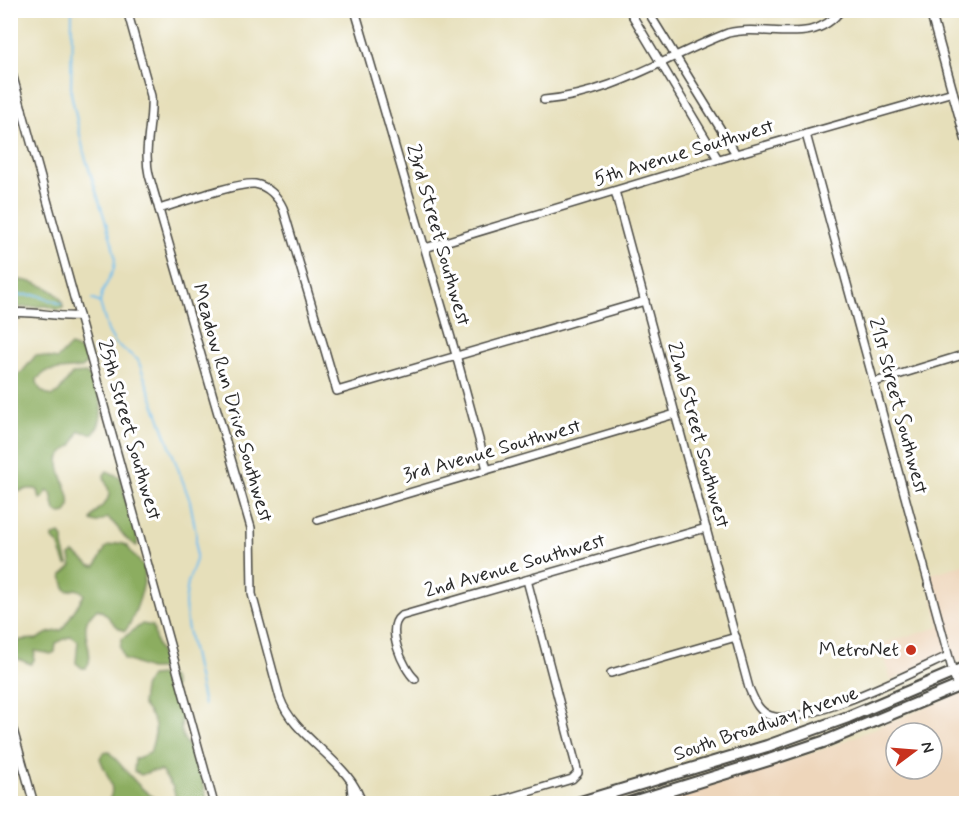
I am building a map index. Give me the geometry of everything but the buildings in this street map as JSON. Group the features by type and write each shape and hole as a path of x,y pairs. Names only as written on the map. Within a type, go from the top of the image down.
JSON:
{"main road":[{"name":"South Broadway Avenue","path":"574,804 767,746 848,717 966,667"},
{"name":"South Broadway Avenue","path":"626,804 810,746 962,685"}],"street":[{"name":"Meadow Run Drive Southwest","path":"127,10 151,96 147,164 250,528 251,586 279,698 293,722 338,766 356,790 362,804"},
{"name":"23rd Street Southwest","path":"355,10 487,469"},
{"path":"629,10 718,159"},
{"path":"647,10 736,154"},
{"path":"544,99 600,90 717,37 740,30 799,33 813,31 827,25 841,10"},
{"path":"930,10 966,140"},
{"name":"25th Street Southwest","path":"10,66 214,804"},
{"name":"5th Avenue Southwest","path":"425,248 718,159 953,92"},
{"path":"10,113 22,110"},
{"name":"21st Street Southwest","path":"806,134 948,656 953,673 962,685"},
{"path":"159,209 245,184 260,185 274,194 283,208 337,391 645,301"},
{"name":"22nd Street Southwest","path":"615,191 749,688 755,703 766,714 777,718 790,718 859,695 948,656"},
{"path":"10,313 34,312 79,316"},
{"path":"875,382 966,354"},
{"name":"3rd Avenue Southwest","path":"318,520 675,414"},
{"name":"2nd Avenue Southwest","path":"415,679 406,671 403,664 394,632 397,619 407,614 706,528"},
{"path":"488,804 572,779 578,773 527,580"},
{"path":"611,673 736,637"},
{"path":"10,719 34,804"},
{"path":"350,783 353,804"}],"shaded area":[{"path":"966,564 966,658 951,665 949,657 891,681 881,644 940,627 927,575"},
{"path":"966,691 966,803 660,803 786,762 884,725 884,781 944,781 944,721 893,721"}],"green space":[{"path":"21,280 40,285 53,292 62,302 63,308 58,310 47,306 11,308 11,281"},
{"path":"70,346 81,351 88,361 82,368 47,371 37,379 38,386 52,396 58,393 72,374 86,373 96,386 101,411 100,420 93,434 79,431 73,444 60,456 59,468 69,501 66,513 61,514 55,511 51,493 47,491 40,499 38,490 34,489 11,494 10,381 22,372 36,355 57,359"},
{"path":"107,471 120,477 136,533 137,546 107,518 96,523 91,521 108,497 109,491 104,475"},
{"path":"60,534 63,538 68,564 66,565 58,544 53,539 53,536"},
{"path":"118,543 128,547 143,566 145,574 139,601 125,631 117,627 98,609 90,615 87,623 90,654 86,668 76,663 78,641 71,636 56,643 55,652 51,654 35,651 31,664 15,658 13,652 20,640 37,639 48,633 62,630 84,595 76,589 68,591 65,589 62,575 72,566 70,556 74,553 91,566 96,566 106,547"},
{"path":"142,624 153,626 162,658 160,669 149,669 124,659 120,647 122,639"},
{"path":"150,676 171,677 174,684 172,694 183,711 181,730 198,765 208,803 177,803 173,787 161,771 141,775 134,771 135,759 150,753 155,732 152,717 142,704 144,688"},
{"path":"109,752 142,788 166,803 106,803 112,793 112,787 100,758 103,753"}],"waterway":[{"path":"72,10 71,93 84,153 115,257 114,269 102,293 100,303 108,331 115,343 138,360 190,501 196,533 196,560 188,582 185,603 187,625 204,705"},
{"path":"10,295 37,295 61,304"},
{"path":"92,299 100,303"}],"place":[{"name":"MetroNet","path":"911,650"}]}
